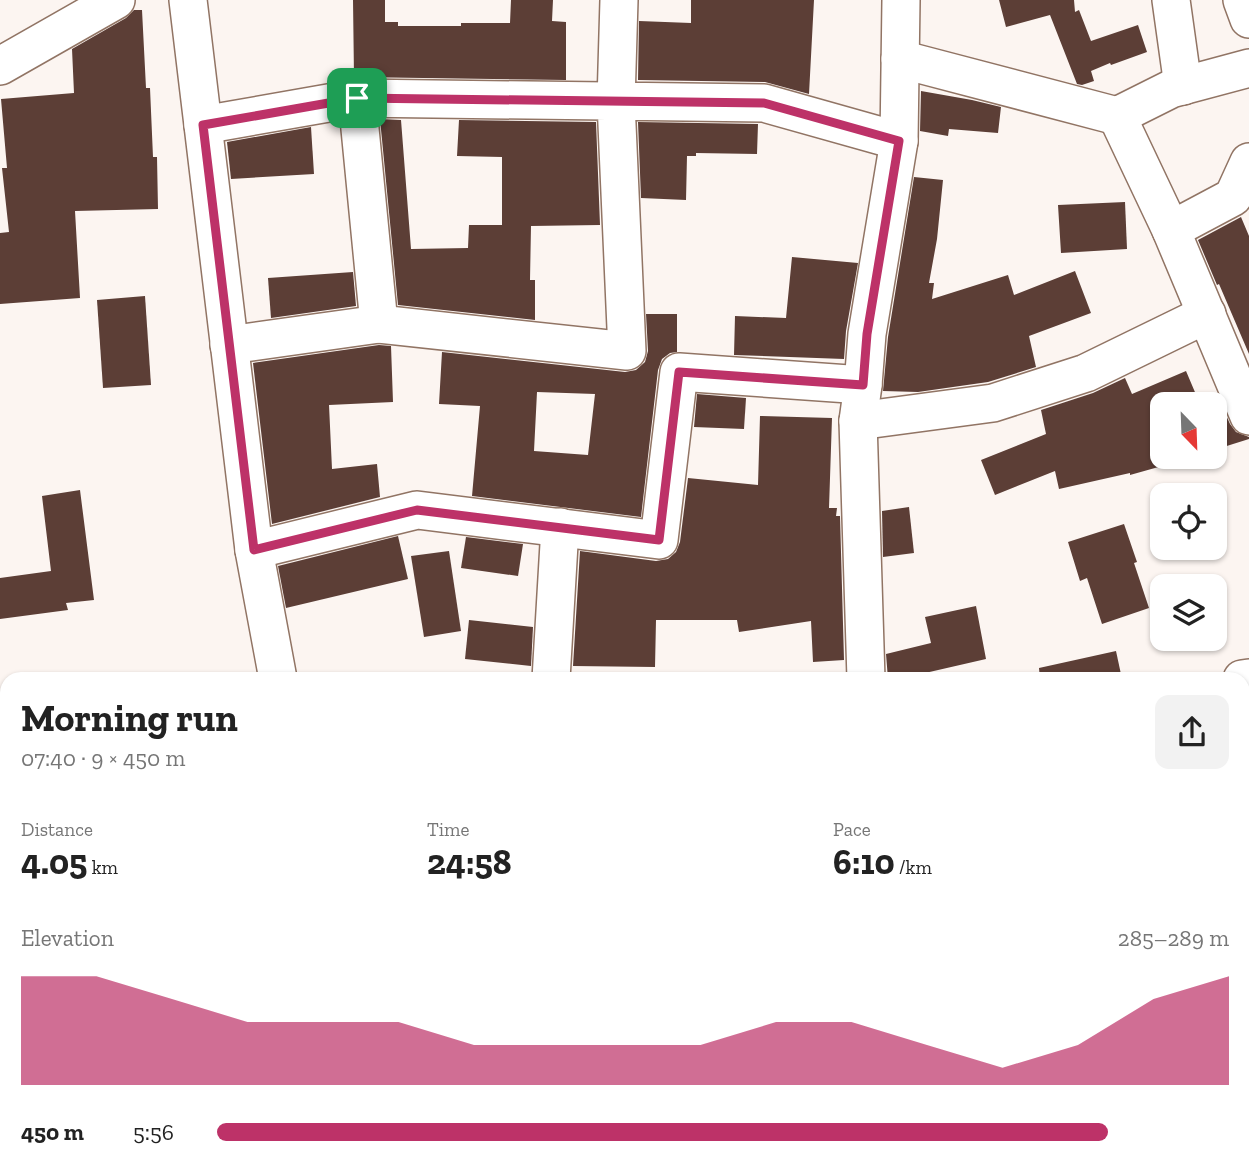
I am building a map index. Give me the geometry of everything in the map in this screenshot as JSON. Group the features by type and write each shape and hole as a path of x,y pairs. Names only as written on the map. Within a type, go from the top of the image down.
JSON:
{"street":[{"path":"0,66 116,0"},
{"path":"188,0 254,550 277,672"},
{"path":"229,345 379,324 627,351 616,102 619,0"},
{"path":"866,672 858,421 867,334 899,141 901,0"},
{"path":"1171,0 1183,86"},
{"path":"1242,0 1249,19"},
{"path":"900,59 1117,116 1171,89 1249,68"},
{"path":"203,125 357,98 764,103 899,141"},
{"path":"357,98 379,324"},
{"path":"1117,116 1171,230 1249,416"},
{"path":"1171,230 1233,197 1249,162"},
{"path":"858,421 993,402 1086,373 1207,314"},
{"path":"254,550 417,510 659,540 679,372 863,385"},
{"path":"551,672 560,527"}],"building":[{"path":"353,0 385,0 385,22 398,22 398,26 461,26 461,23 510,23 511,0 553,0 552,21 566,22 566,80 354,77"},
{"path":"691,0 814,0 809,94 765,82 638,80 639,21 691,23"},
{"path":"999,0 1074,0 1075,12 1079,10 1091,41 1138,25 1147,52 1091,71 1094,81 1077,84 1050,15 1006,27"},
{"path":"134,10 142,10 146,88 150,88 153,157 157,157 158,209 75,211 80,298 0,304 0,233 9,232 2,168 7,168 1,99 74,93 72,49 126,18"},
{"path":"921,91 1001,107 998,133 949,129 948,136 920,131"},
{"path":"380,119 401,120 411,249 468,248 469,225 502,225 502,157 457,156 459,120 596,122 600,225 531,226 530,280 535,280 535,320 398,305"},
{"path":"638,122 758,124 757,154 696,153 696,156 687,156 686,200 641,198"},
{"path":"311,127 314,174 231,179 227,142"},
{"path":"914,177 943,180 929,283 934,283 932,299 1008,275 1014,295 1075,271 1091,313 1029,336 1036,367 988,382 918,392 883,391 888,337"},
{"path":"1125,202 1127,249 1061,253 1058,205"},
{"path":"1241,217 1249,236 1249,354 1198,240"},
{"path":"792,257 858,263 844,359 734,355 735,316 786,318"},
{"path":"353,272 356,306 271,318 268,278"},
{"path":"145,296 151,385 103,388 97,300"},
{"path":"646,314 677,314 677,352 662,359 658,370 641,517 472,496 480,406 439,404 442,352 625,372 636,370 645,362 648,351","holes":["537,392 595,394 588,455 534,451"]},
{"path":"379,345 391,346 393,402 329,405 332,469 377,464 380,497 272,524 253,363"},
{"path":"1186,371 1195,392 1150,392 1151,469 1059,489 1055,471 995,495 981,460 1046,434 1041,410 1093,393 1125,378 1132,394"},
{"path":"697,394 746,398 744,429 694,427"},
{"path":"760,416 832,418 829,508 837,508 836,516 840,516 844,660 813,662 811,621 739,632 737,620 656,620 655,667 573,666 580,551 656,561 668,559 676,552 680,542 688,478 758,485"},
{"path":"1227,418 1236,432 1249,439 1227,446"},
{"path":"80,490 94,600 66,603 68,610 0,619 0,578 51,571 42,496"},
{"path":"909,507 914,553 883,557 882,511"},
{"path":"1124,524 1149,608 1102,624 1087,578 1080,581 1068,542"},
{"path":"398,536 408,579 286,608 278,566"},
{"path":"466,537 523,544 518,576 461,568"},
{"path":"449,551 461,631 424,637 411,556"},
{"path":"976,606 986,659 929,672 887,672 886,654 931,643 925,617"},
{"path":"469,620 533,627 531,666 465,659"},
{"path":"1116,651 1120,672 1039,672 1039,668"}],"route":[{"path":"357,98 764,103 899,141 867,334 863,385 679,372 659,540 417,510 254,550 203,125 357,98"}]}
